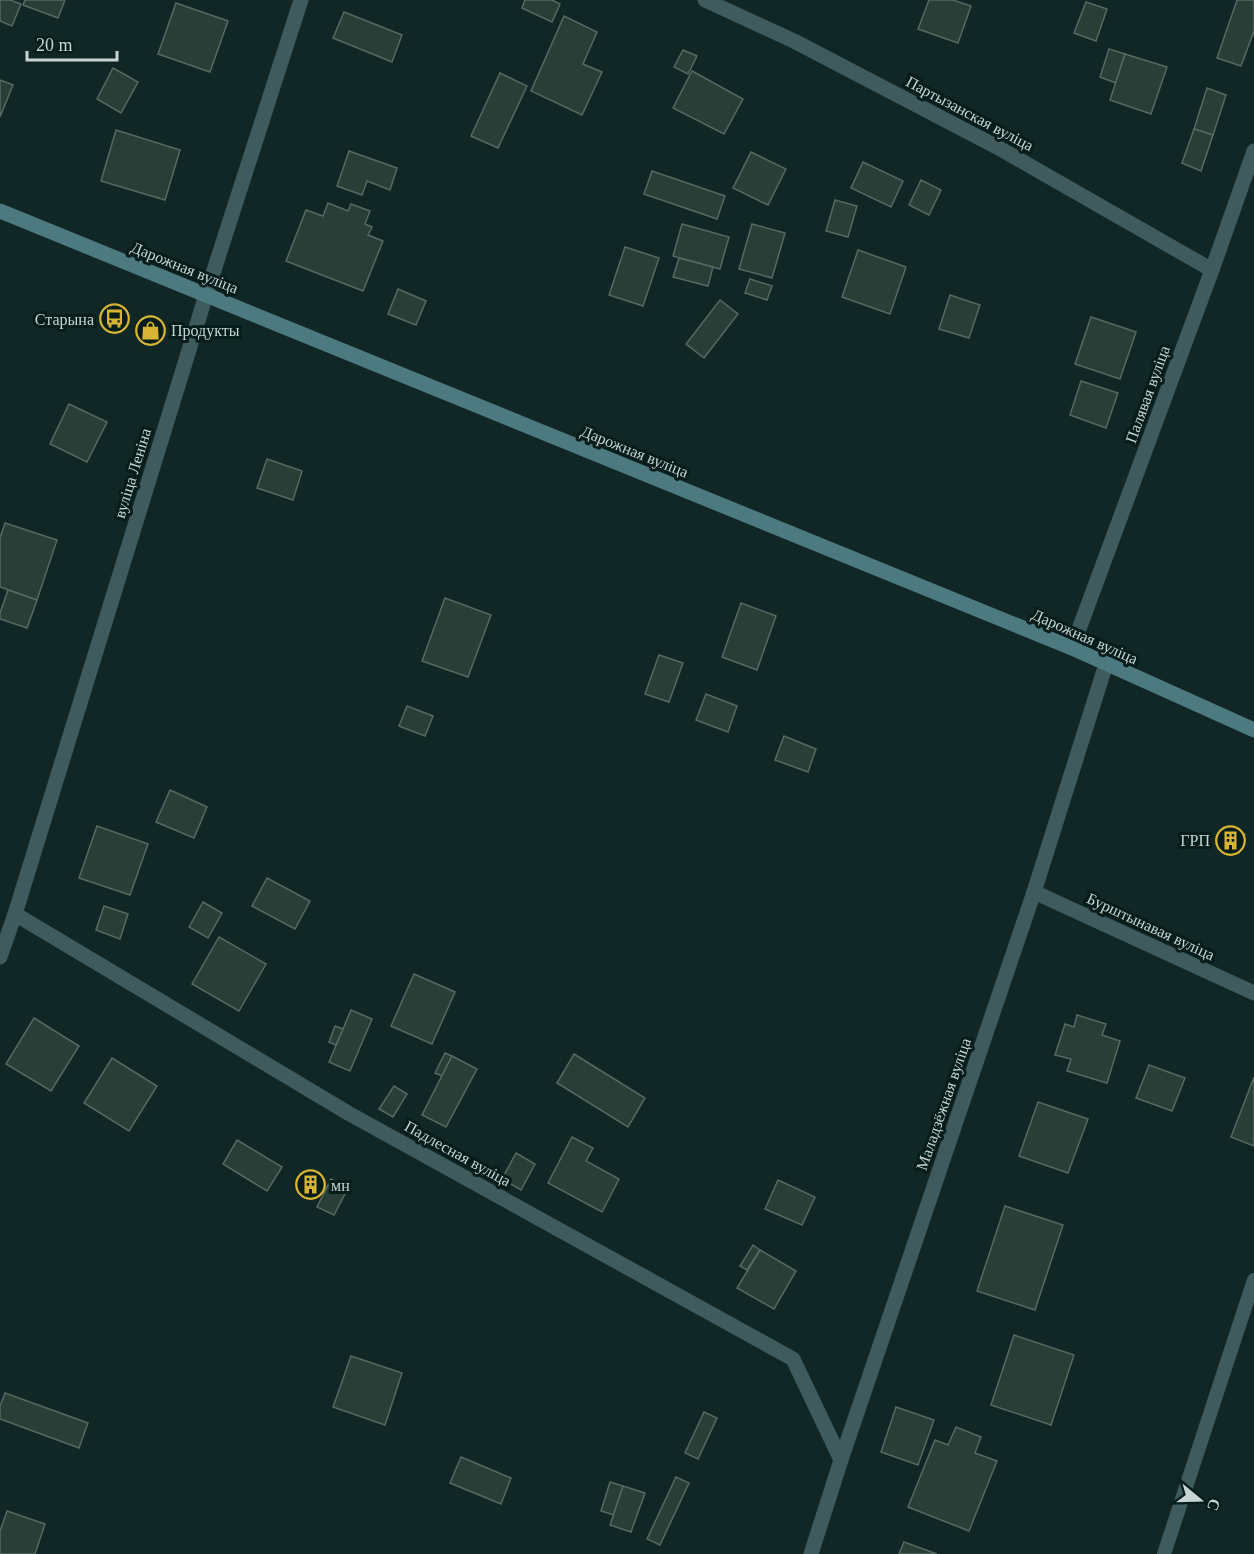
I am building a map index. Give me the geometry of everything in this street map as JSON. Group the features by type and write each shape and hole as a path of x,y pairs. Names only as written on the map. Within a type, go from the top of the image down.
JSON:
{"main road":[{"name":"Дарожная вуліца","path":"0,211 1071,648 1254,730"}],"street":[{"name":"вуліца Леніна","path":"0,957 206,295 301,0"},
{"name":"Партызанская вуліца","path":"705,0 794,41 997,147 1212,270"},
{"name":"Палявая вуліца","path":"1071,648 1254,151"},
{"name":"Маладзёжная вуліца","path":"811,1554 1034,892 1106,664"},
{"name":"Бурштынавая вуліца","path":"1034,892 1254,993"},
{"name":"Падлесная вуліца","path":"15,914 348,1113 793,1359 841,1460"}],"lane":[{"path":"1164,1554 1254,1280"}],"building":[{"path":"0,0 10,0 21,4 12,26 0,21"},
{"path":"25,0 65,0 58,18 23,5"},
{"path":"525,0 552,0 560,4 552,22 522,8"},
{"path":"929,0 953,0 971,6 958,43 918,29"},
{"path":"1237,0 1254,0 1254,31 1241,66 1217,58"},
{"path":"1086,2 1107,9 1096,41 1074,33"},
{"path":"176,3 228,21 210,72 158,54"},
{"path":"344,12 402,35 392,62 333,38"},
{"path":"564,16 597,32 583,64 602,72 582,115 531,91"},
{"path":"1109,49 1125,54 1116,83 1100,77"},
{"path":"683,50 697,56 688,74 674,67"},
{"path":"1125,54 1167,67 1151,114 1110,100"},
{"path":"113,68 138,82 121,113 97,99"},
{"path":"692,71 743,99 724,134 673,108"},
{"path":"500,73 527,86 498,148 471,136"},
{"path":"0,80 13,85 0,117"},
{"path":"1207,88 1226,95 1213,135 1194,129"},
{"path":"1194,129 1213,135 1201,171 1182,163"},
{"path":"116,130 180,150 165,200 101,181"},
{"path":"349,151 397,168 390,190 367,181 362,195 337,186"},
{"path":"751,152 786,169 768,205 733,188"},
{"path":"863,162 903,181 891,207 851,188"},
{"path":"652,171 725,196 717,219 644,194"},
{"path":"921,180 941,190 929,215 909,205"},
{"path":"835,200 857,206 848,237 826,231"},
{"path":"328,203 348,211 351,204 370,211 365,224 372,227 368,235 383,241 363,291 286,261 306,210 323,216"},
{"path":"682,224 729,237 720,269 673,256"},
{"path":"752,224 785,233 772,278 739,269"},
{"path":"625,247 659,258 643,306 609,295"},
{"path":"858,250 906,267 890,314 842,297"},
{"path":"679,258 713,267 708,286 673,277"},
{"path":"750,279 772,286 767,300 745,293"},
{"path":"398,289 426,301 416,325 388,314"},
{"path":"950,295 980,305 969,338 939,329"},
{"path":"720,300 738,314 704,358 686,344"},
{"path":"1091,317 1136,332 1120,379 1075,364"},
{"path":"1081,381 1118,393 1106,428 1070,415"},
{"path":"69,404 107,422 87,462 50,444"},
{"path":"267,459 302,471 293,500 257,488"},
{"path":"5,523 57,540 37,600 0,587 0,538"},
{"path":"8,590 37,600 27,628 0,619"},
{"path":"445,598 491,615 468,677 422,661"},
{"path":"741,603 776,616 757,670 722,657"},
{"path":"659,655 683,663 669,702 645,694"},
{"path":"706,694 737,706 728,732 696,720"},
{"path":"407,706 433,716 425,736 399,726"},
{"path":"784,736 816,749 808,772 775,760"},
{"path":"170,790 207,807 194,838 156,822"},
{"path":"97,826 148,844 130,895 79,878"},
{"name":"ГРП","path":"1224,827 1245,834 1239,853 1218,847"},
{"path":"267,878 310,901 295,929 252,906"},
{"path":"203,902 222,913 208,938 189,927"},
{"path":"104,906 128,914 120,939 96,930"},
{"path":"219,937 266,964 239,1011 192,984"},
{"path":"414,974 455,992 432,1044 391,1026"},
{"path":"351,1010 372,1019 350,1071 329,1062"},
{"path":"1077,1015 1106,1024 1102,1035 1120,1041 1107,1083 1067,1071 1071,1059 1055,1055 1065,1024 1074,1027"},
{"path":"34,1018 79,1046 51,1091 6,1064"},
{"path":"335,1026 343,1029 336,1045 329,1042"},
{"path":"445,1053 452,1056 442,1076 435,1073"},
{"path":"574,1054 645,1098 628,1127 557,1083"},
{"path":"452,1056 477,1069 446,1127 422,1115"},
{"path":"112,1058 157,1086 129,1131 84,1103"},
{"path":"1149,1065 1185,1078 1172,1111 1136,1098"},
{"path":"1254,1077 1254,1146 1231,1137"},
{"path":"394,1086 407,1094 393,1117 379,1109"},
{"path":"1038,1102 1088,1119 1068,1173 1019,1156"},
{"path":"572,1137 593,1148 586,1161 619,1179 602,1212 548,1183"},
{"path":"237,1140 282,1167 267,1191 223,1164"},
{"path":"516,1153 535,1164 521,1190 502,1179"},
{"name":"мн","path":"311,1173 321,1179 310,1198 300,1192"},
{"path":"331,1179 348,1188 334,1215 317,1207"},
{"path":"778,1180 815,1197 802,1225 765,1209"},
{"path":"1005,1206 1063,1225 1035,1310 977,1291"},
{"path":"753,1245 760,1250 747,1270 740,1266"},
{"path":"760,1250 796,1271 774,1309 737,1288"},
{"path":"1014,1335 1074,1355 1051,1425 991,1405"},
{"path":"351,1356 402,1373 385,1425 333,1407"},
{"path":"5,1393 88,1423 79,1448 0,1419 0,1406"},
{"path":"896,1407 934,1420 918,1465 881,1452"},
{"path":"704,1412 717,1418 698,1459 685,1453"},
{"path":"956,1427 981,1437 975,1453 997,1461 969,1531 908,1507 935,1440 948,1445"},
{"path":"461,1457 511,1478 501,1504 450,1483"},
{"path":"676,1477 689,1483 660,1545 647,1539"},
{"path":"610,1482 623,1486 614,1515 601,1511"},
{"path":"623,1486 645,1493 631,1532 610,1525"},
{"path":"7,1511 45,1524 35,1554 0,1554 0,1531"},
{"path":"904,1542 937,1554 899,1554"}],"place":[{"name":"Старына","path":"115,319"},
{"name":"Продукты","path":"150,330"},
{"name":"ГРП","path":"1231,840"},
{"name":"мн","path":"310,1185"}]}
